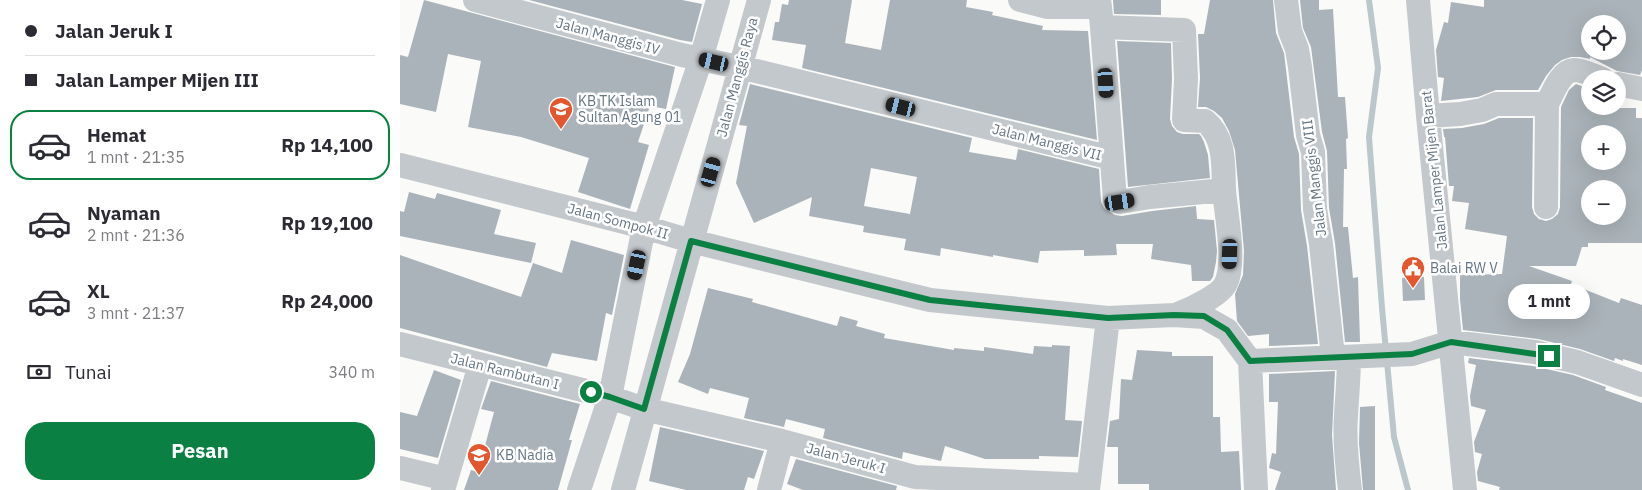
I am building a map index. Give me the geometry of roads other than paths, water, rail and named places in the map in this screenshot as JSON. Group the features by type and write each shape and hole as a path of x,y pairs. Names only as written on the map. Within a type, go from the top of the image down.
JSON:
{"street":[{"name":"Jalan Manggis IV","path":"476,0 741,68"},
{"path":"579,490 610,397 644,227 701,59 718,0"},
{"name":"Jalan Manggis Raya","path":"623,490 759,0"},
{"path":"1020,0 1047,7 1098,10 1184,30 1186,79 1184,120 1205,121 1214,130 1219,140 1230,266 1226,284 1219,292 1186,311 1174,315"},
{"name":"Jalan Manggis VIII","path":"1286,0 1290,31 1297,49 1308,135 1313,152 1315,209 1321,244 1350,357 1345,418 1350,490"},
{"name":"Jalan Lamper Mijen Barat","path":"1418,0 1465,490"},
{"path":"1098,10 1112,158"},
{"name":"Jalan Manggis VII","path":"741,68 1112,158 1114,198 1120,202 1150,197 1224,190"},
{"path":"1546,207 1547,104 1563,76 1568,72 1576,70 1581,72"},
{"path":"1626,86 1642,89"},
{"path":"1428,116 1460,114 1482,110 1496,104 1547,104"},
{"name":"Jalan Sompok II","path":"400,165 644,227 691,241 930,300 1108,318 1174,315 1204,316 1227,330 1250,361"},
{"path":"1087,488 1108,318"},
{"path":"1256,490 1250,361 1412,354 1451,342 1535,352 1577,362 1642,385"},
{"name":"Jalan Rambutan I","path":"400,344 610,397"},
{"path":"400,468 445,485 480,365"},
{"name":"Jalan Jeruk I","path":"610,397 644,409 782,441 914,483 1087,488"},
{"path":"769,490 782,441"}],"waterway":[{"path":"1369,0 1378,68 1369,137 1382,308 1394,437 1408,490"}],"place":[{"name":"KB TK Islam Sultan Agung 01","path":"561,130"},
{"name":"Balai RW V","path":"1413,289"},
{"name":"KB Nadia","path":"479,476"}]}
